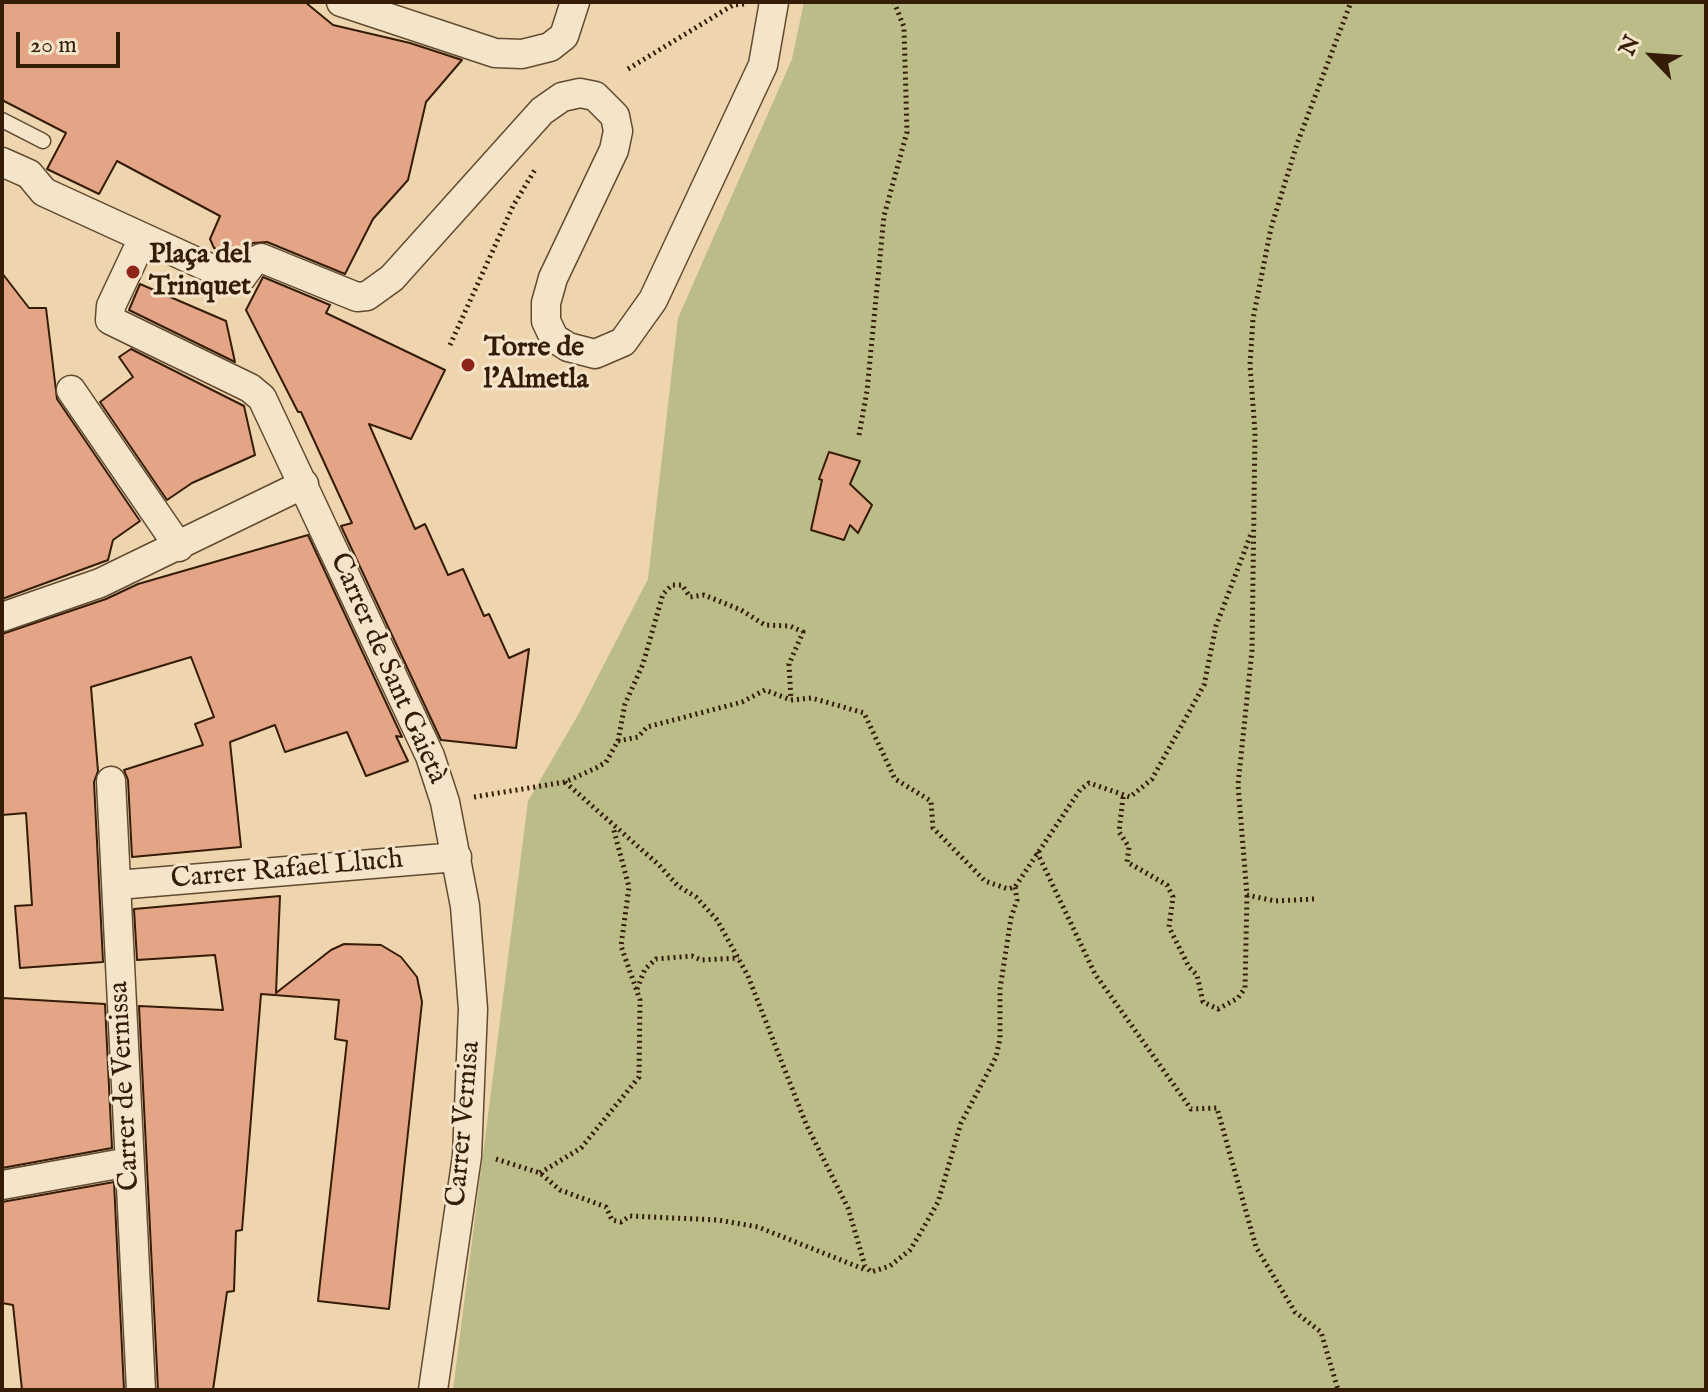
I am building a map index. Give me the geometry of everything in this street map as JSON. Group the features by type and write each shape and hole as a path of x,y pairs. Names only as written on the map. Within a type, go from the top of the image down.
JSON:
{"street":[{"path":"341,2 394,11 495,53 522,54 550,47 564,36 575,2"},
{"path":"2,162 29,174 44,192 234,279 241,278 257,259 347,296 367,296 392,278 542,111 562,97 580,93 595,96 608,105 615,116 618,131 604,174 553,278 546,303 546,321 554,338 580,352 595,354 623,342 653,300 763,65 774,2"},
{"name":"Carrer de Sant Gaietà","path":"143,238 111,306 110,320 257,392 304,484 430,756 445,802 457,857"},
{"path":"71,390 179,547"},
{"path":"2,617 100,583 304,484"},
{"name":"Carrer de Vernissa","path":"111,781 141,1390"},
{"name":"Carrer Rafael Lluch","path":"117,885 457,857"},
{"name":"Carrer Vernisa","path":"433,1390 467,1156 473,1009 457,857"},
{"path":"2,1185 129,1162"}],"lane":[{"path":"2,120 43,141"}],"path":[{"path":"859,435 867,391 884,216 907,132 904,27 894,2"},
{"path":"1123,797 1119,832 1129,847 1127,862 1167,885 1173,897 1169,927 1189,967 1197,975 1203,1002 1218,1009 1238,998 1245,988 1247,895 1238,785 1252,650 1251,534 1255,432 1250,365 1260,276 1297,144 1351,2"},
{"path":"628,69 733,5 745,4"},
{"path":"450,345 513,206 538,166"},
{"path":"1123,797 1140,792 1152,779 1193,709 1204,685 1227,594 1251,534"},
{"path":"445,802 565,782 606,762 618,741 625,704 643,664 663,594 672,585 682,585 690,597 704,595 741,610 765,625 790,626 803,632 789,664 791,700"},
{"path":"618,741 638,737 647,727 666,720 742,702 765,690 791,700 812,698 864,713 895,779 931,801 933,828 985,881 1008,889 1015,887"},
{"path":"565,782 659,865 678,886 696,897 717,920 739,958 806,1124 848,1208 865,1266 871,1272"},
{"path":"467,1156 496,1159 540,1173 560,1190 606,1207 612,1220 621,1222 630,1216 718,1220 758,1227 871,1272 890,1266 910,1250 938,1202 961,1123 996,1057 1000,1039 1000,989 1011,918 1017,900 1015,887 1080,790 1089,783 1111,788 1123,797"},
{"path":"540,1173 589,1140 639,1077 642,1022 636,990 621,946 629,887 613,826"},
{"path":"1037,851 1095,974 1191,1109 1217,1108 1256,1247 1295,1312 1321,1332 1338,1390"},
{"path":"1247,895 1275,901 1314,899"},
{"path":"636,990 645,969 656,959 692,956 701,960 739,958"}],"green space":[{"path":"804,2 1706,2 1706,1390 453,1390 528,801 578,715 648,579 678,318 792,59"}],"building":[{"path":"2,2 305,2 333,25 410,43 462,60 426,102 408,180 373,219 345,274 267,242 253,243 235,258 214,248 210,239 220,216 117,161 99,194 47,169 66,133 2,100"},
{"path":"2,273 29,308 46,308 57,399 140,521 113,540 108,560 2,599"},
{"path":"263,277 330,305 326,313 445,370 411,439 369,424 415,529 425,524 448,575 463,569 484,616 489,614 509,658 529,649 516,748 441,740 341,526 352,523 301,412 298,412 246,310"},
{"path":"140,284 226,321 235,362 129,310"},
{"path":"131,349 244,406 255,455 192,483 167,500 100,402 133,377 119,357"},
{"path":"829,452 860,461 850,484 872,505 858,533 850,525 844,540 811,530 822,480 819,479"},
{"path":"308,535 402,737 396,736 408,761 366,776 347,732 285,752 275,725 230,742 241,847 132,857 128,780 124,770 203,745 195,724 214,717 191,657 91,687 98,771 94,782 103,962 20,968 15,906 32,905 26,813 2,815 2,634 106,599 138,584"},
{"path":"280,896 276,993 331,950 344,944 381,945 401,957 417,977 422,1002 389,1309 318,1301 347,1041 335,1039 339,1000 261,994 242,1230 236,1231 234,1291 227,1292 213,1390 158,1390 139,1006 223,1010 215,955 137,960 134,909"},
{"path":"2,998 105,1004 112,1148 2,1168"},
{"path":"114,1182 124,1390 22,1390 13,1305 2,1303 2,1202"}],"place":[{"name":"Plaça del Trinquet","path":"133,272"},
{"name":"Torre de l'Almetla","path":"468,365"}]}
